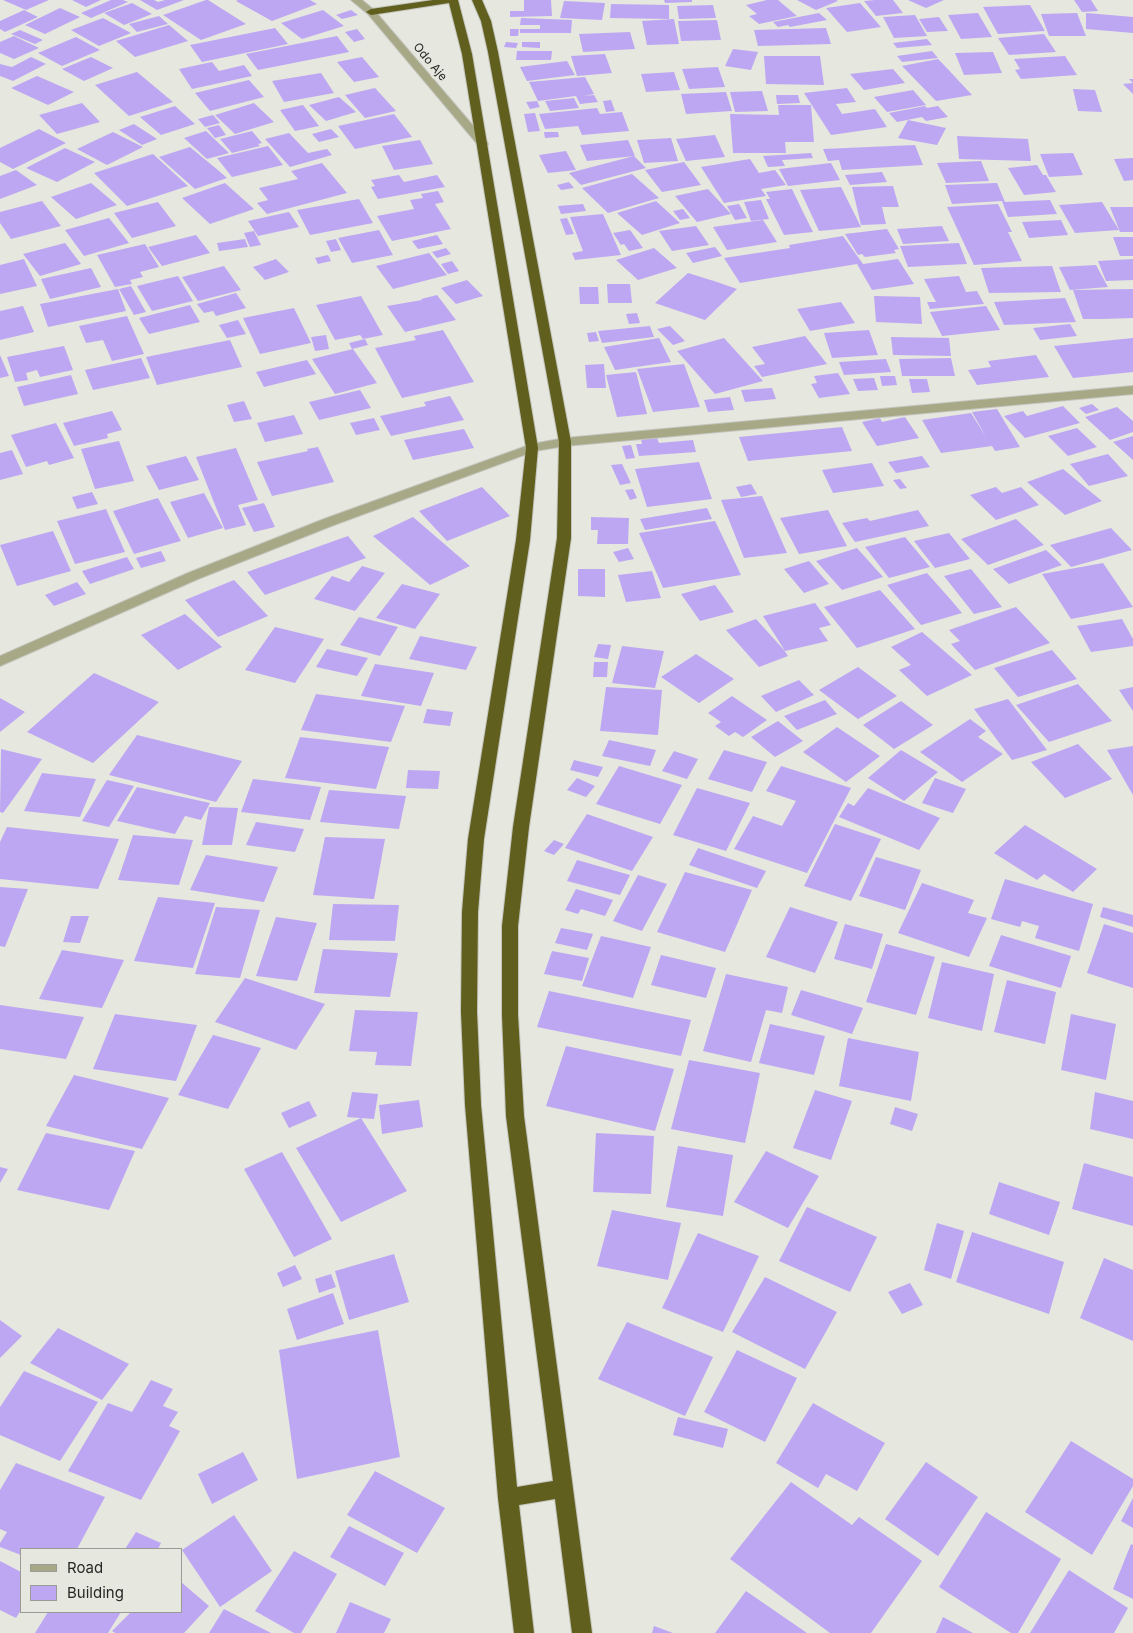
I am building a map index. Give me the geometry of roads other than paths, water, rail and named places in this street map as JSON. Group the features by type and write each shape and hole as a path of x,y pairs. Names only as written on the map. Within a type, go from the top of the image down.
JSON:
{"highway":[{"path":"371,12 452,0 467,54 532,448 523,540 476,839 470,912 469,1012 473,1105 508,1498 524,1633"},
{"path":"477,0 486,21 493,52 565,442 564,538 521,827 510,926 510,1005 515,1116 582,1633"},
{"path":"508,1498 564,1488"}],"street":[{"name":"Odo Aje","path":"356,0 371,12 483,144"},
{"path":"0,661 193,576 329,522 532,448 565,442 1133,390"}]}
